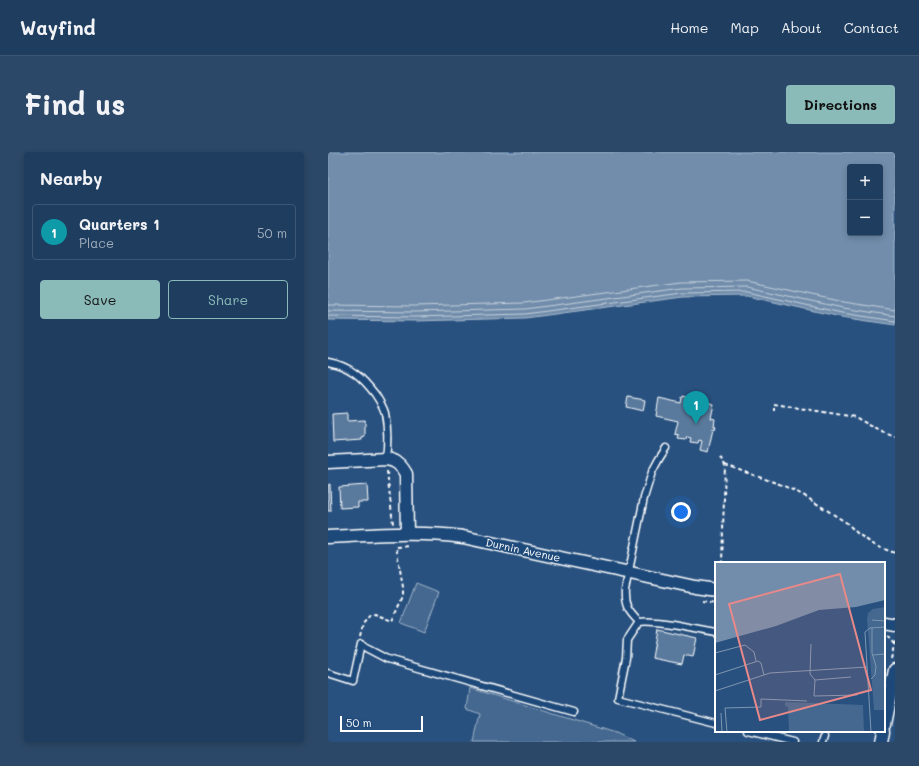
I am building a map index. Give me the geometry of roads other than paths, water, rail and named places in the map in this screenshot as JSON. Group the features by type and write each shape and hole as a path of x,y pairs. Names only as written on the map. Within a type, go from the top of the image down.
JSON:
{"street":[{"path":"328,462 386,464 392,460 401,465 406,474 407,533"},
{"name":"Durnin Avenue","path":"328,537 407,533 463,537 695,587 715,590"},
{"path":"885,623 895,625"},
{"path":"885,719 895,670"},
{"path":"881,742 883,732"}],"lane":[{"path":"328,362 351,369 359,375 381,402 385,411 387,425 388,442 386,464"},
{"path":"639,622 630,614 624,600 625,590 644,498 652,472 666,448"},
{"path":"715,632 658,622 639,622 627,640 626,658 618,698 715,723"},
{"path":"328,673 353,681 361,644 387,659 574,712"},
{"path":"752,732 793,742"}],"water":[{"path":"328,152 895,152 895,325 841,317 747,296 683,297 525,318 415,321 328,320"}],"place":[{"name":"Quarters 1","path":"696,424"}]}
